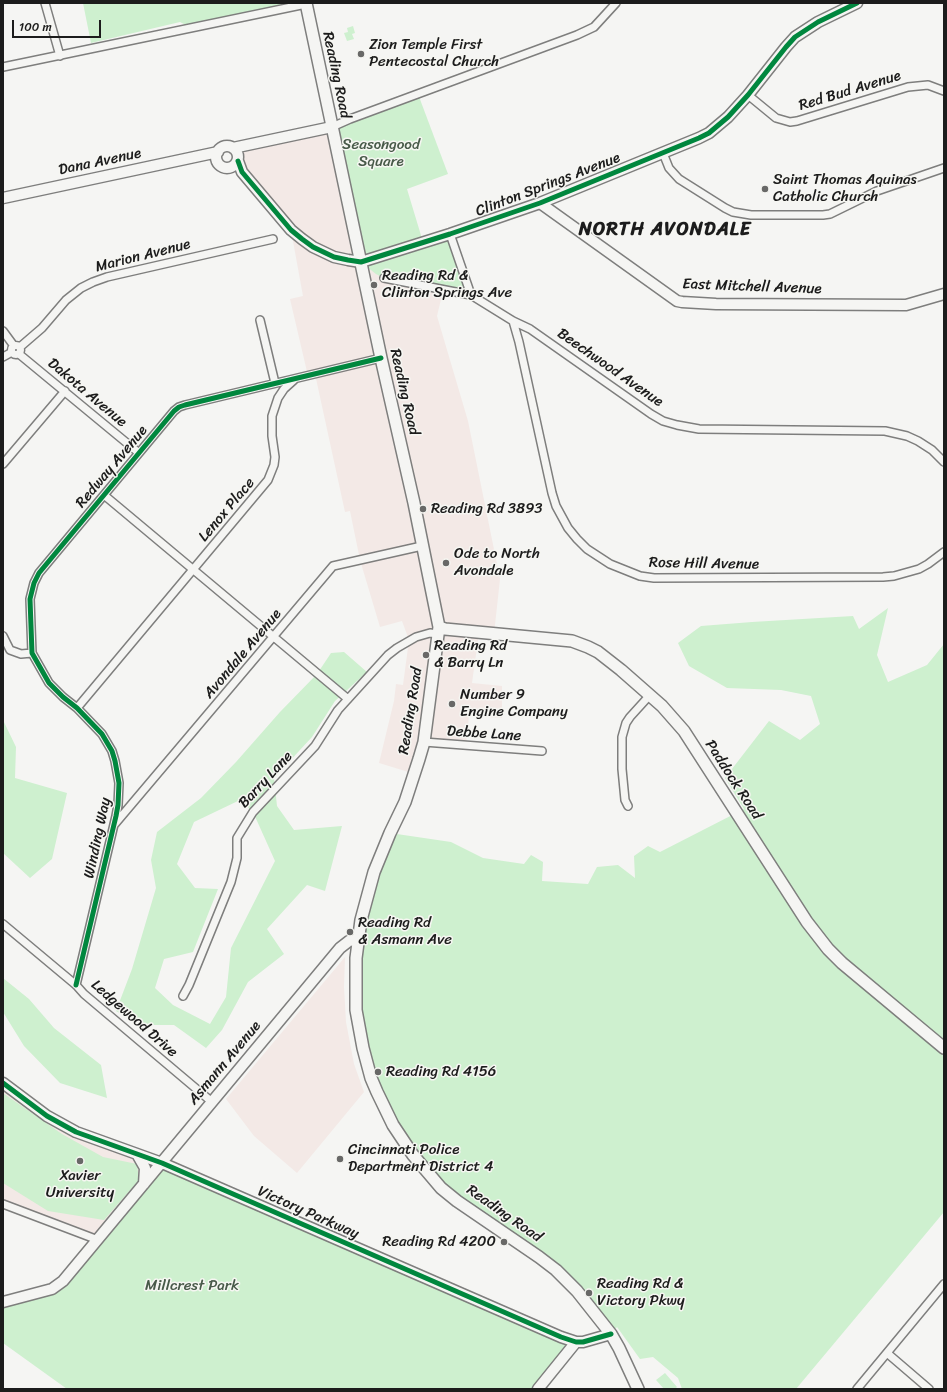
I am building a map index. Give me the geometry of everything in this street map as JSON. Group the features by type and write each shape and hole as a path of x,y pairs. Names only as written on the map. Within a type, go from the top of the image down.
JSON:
{"main road":[{"name":"Reading Road","path":"306,4 381,358 414,503 438,631 424,742 405,802 374,872 361,920 358,939 356,994 360,1034 371,1078 393,1125 413,1155 441,1188 457,1201 556,1270 577,1291 611,1334 638,1389"},
{"name":"Paddock Road","path":"438,631 445,629 572,641 580,643 598,652 650,695 684,732 817,936 842,963 944,1048"}],"street":[{"path":"45,3 60,56"},
{"path":"235,158 250,145 332,127 350,119 577,36 594,27 616,3"},
{"name":"Clinton Springs Avenue","path":"217,157 219,165 225,168 235,158 242,172 291,230 302,239 313,247 334,257 361,262 540,204 709,133 728,117 778,55 795,37 818,22 857,3"},
{"path":"3,67 306,4"},
{"name":"Red Bud Avenue","path":"748,94 776,118 790,122 908,87 928,86 944,91"},
{"name":"Dana Avenue","path":"3,198 204,155 217,157 223,147 226,146 235,158"},
{"path":"663,153 669,168 679,179 725,208 738,213 751,215 830,214 877,192 944,168"},
{"name":"East Mitchell Avenue","path":"540,204 677,301 716,304 906,305 944,294"},
{"path":"450,234 471,295"},
{"name":"Marion Avenue","path":"3,357 16,350 42,328 63,302 69,297 81,288 93,282 107,276 273,239"},
{"path":"384,278 471,295"},
{"name":"Beechwood Avenue","path":"471,295 513,321 530,329 651,414 676,425 699,429 885,431 902,434 918,441 932,450 944,462"},
{"path":"260,320 275,383"},
{"name":"Rose Hill Avenue","path":"513,321 556,506 568,528 577,539 592,553 610,564 635,574 654,578 883,577 918,569 928,564 944,552"},
{"name":"Dakota Avenue","path":"3,331 16,350 139,453"},
{"path":"296,378 381,358"},
{"name":"Redway Avenue","path":"32,652 30,599 34,583 44,566 174,411 185,405 296,378"},
{"name":"Lenox Place","path":"77,708 268,480 274,465 275,457 271,426 274,408 284,390 296,378"},
{"path":"3,464 65,391"},
{"path":"104,495 348,699"},
{"name":"Avondale Avenue","path":"113,827 333,566 422,546"},
{"name":"Barry Lane","path":"184,996 231,882 237,858 237,838 252,812 315,746 326,732 332,718 380,663 409,640 424,634 438,631"},
{"path":"3,636 10,650 21,654 32,652"},
{"name":"Winding Way","path":"32,652 49,684 99,729 112,751 119,783 117,811 76,985"},
{"path":"628,806 625,800 622,768 622,737 626,723 630,717 650,695"},
{"name":"Debbe Lane","path":"424,742 542,751"},
{"name":"Ledgewood Drive","path":"3,924 212,1102"},
{"name":"Asmann Avenue","path":"3,1302 46,1291 58,1286 98,1240 340,948 349,941 358,939"},
{"name":"Victory Parkway","path":"3,1082 41,1112 61,1124 94,1139 162,1163 556,1335 576,1342 583,1342 611,1334"},
{"path":"137,1154 145,1168 144,1184"},
{"path":"3,1204 98,1240"},
{"path":"857,1389 944,1284"},
{"path":"538,1389 576,1342"},
{"path":"887,1353 929,1389"}],"shaded area":[{"path":"332,127 443,291 437,316 468,421 500,579 494,634 479,633 472,683 502,686 502,718 469,716 466,746 424,742 415,774 379,763 394,701 396,684 403,685 409,640 402,621 380,627 360,560 350,511 345,512 315,374 308,376 290,299 303,296 291,230 238,159 238,156 247,149"},
{"path":"345,957 344,987 346,1022 354,1064 364,1092 297,1173 254,1136 226,1099"},
{"name":"Xavier University","path":"3,1083 47,1116 162,1163 98,1240 3,1204"}],"green space":[{"path":"83,3 306,3 192,28 180,22 91,43"},
{"path":"353,26 355,33 352,34 354,39 347,41 344,33 348,32 347,28"},
{"name":"Seasongood Square","path":"418,94 448,174 407,189 423,242 450,234 471,295 384,278 376,274 361,262 332,127"},
{"path":"888,608 877,655 888,682 927,665 944,644 944,1212 796,1389 682,1389 678,1378 653,1357 640,1359 617,1327 611,1334 577,1291 441,1188 385,1109 363,1048 358,939 390,833 451,842 483,858 524,864 531,855 543,862 542,881 588,884 597,867 618,865 635,878 634,856 648,846 660,852 744,809 725,778 769,721 800,740 820,724 811,696 781,690 727,688 689,666 678,643 701,626 752,622 853,616 859,629"},
{"path":"344,652 367,672 335,701 312,737 274,778 277,806 294,830 342,826 325,891 307,885 267,929 284,954 248,982 222,1030 206,1048 174,1025 141,1025 116,1011 132,969 156,888 151,860 157,832 201,798 236,762 280,712 317,674 331,653","holes":["240,800 253,812 275,861 231,948 226,997 210,1024 173,1005 155,988 164,959 193,952 218,889 195,888 177,864 194,822"]},
{"path":"3,720 16,747 15,778 67,793 52,859 30,878 3,853"},
{"path":"3,978 29,999 54,1028 101,1065 107,1098 60,1083 24,1046 3,1012"},
{"name":"Xavier University","path":"3,1093 62,1134 103,1157 137,1164 139,1180 104,1220 48,1211 3,1183"},
{"name":"Millcrest Park","path":"162,1163 576,1342 538,1389 67,1389 3,1343 3,1302 52,1289"},
{"path":"665,1373 677,1387 675,1389 664,1389 656,1380"}],"cycle path":[{"path":"238,161 242,172 291,230 313,247 334,257 361,262 450,234 540,203 709,133 728,117 748,95 795,37 818,22 857,3"},
{"path":"76,985 116,816 119,783 112,751 102,734 77,708 49,683 32,653 30,599 34,583 39,573 174,411 179,407 381,358"},
{"path":"3,1083 47,1116 76,1132 162,1163 561,1337 576,1342 583,1342 611,1334"}],"place":[{"name":"Zion Temple First Pentecostal Church","path":"361,54"},
{"name":"Saint Thomas Aquinas Catholic Church","path":"765,189"},
{"name":"Reading Rd & Clinton Springs Ave","path":"374,285"},
{"name":"Reading Rd 3893","path":"423,509"},
{"name":"Ode to North Avondale","path":"446,563"},
{"name":"Reading Rd & Barry Ln","path":"426,655"},
{"name":"Number 9 Engine Company","path":"452,704"},
{"name":"Reading Rd & Asmann Ave","path":"350,932"},
{"name":"Reading Rd 4156","path":"378,1072"},
{"name":"Cincinnati Police Department District 4","path":"340,1159"},
{"name":"Xavier University","path":"80,1161"},
{"name":"Reading Rd 4200","path":"504,1242"},
{"name":"Reading Rd & Victory Pkwy","path":"589,1293"}],"district":[{"name":"NORTH AVONDALE","path":"665,230"}]}
